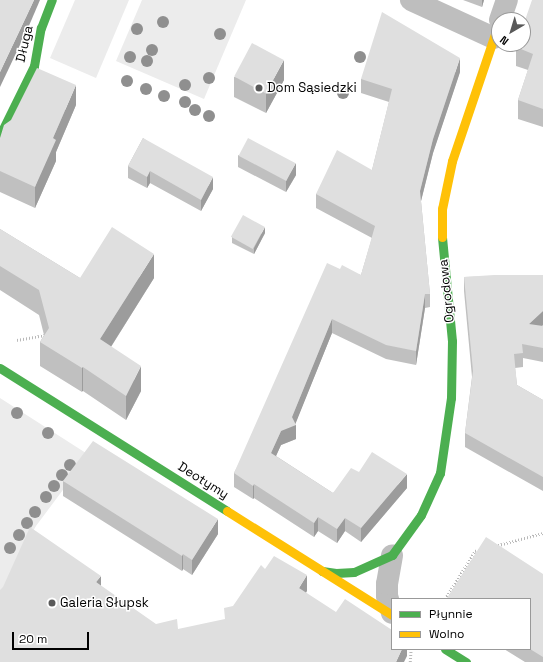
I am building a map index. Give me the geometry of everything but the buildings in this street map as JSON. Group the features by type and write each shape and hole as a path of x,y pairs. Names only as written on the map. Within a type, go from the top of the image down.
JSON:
{"street":[{"name":"Długa","path":"0,135 34,66 41,28 52,0"},
{"path":"411,0 491,25"},
{"name":"Ogrodowa","path":"502,12 506,0"},
{"name":"Ogrodowa","path":"391,610 387,596 387,584 392,555 421,514 440,473 451,398 452,341 442,247 442,209 452,161 491,45"},
{"name":"Deotymy","path":"0,368 391,613"},
{"name":"Ogrodowa","path":"322,571 336,573 354,572 392,555"},
{"path":"447,650 466,662"}],"path":[{"path":"17,340 45,335"},
{"path":"496,551 490,547 543,533"},
{"path":"446,598 475,551 482,549"},
{"path":"458,578 463,581"},
{"path":"410,662 411,650"}],"shaded area":[{"path":"75,0 129,0 96,78 50,58"},
{"path":"142,0 246,0 204,99 116,61"},
{"path":"0,398 89,455 36,526 19,556 0,600"}],"traffic: fast":[{"path":"0,135 34,66 41,28 52,0"},
{"path":"322,571 336,573 354,572 392,555 421,515 440,473 451,398 452,341 442,237"},
{"path":"0,368 227,511"},
{"path":"447,650 466,662"}],"traffic: slow":[{"path":"442,237 442,209 452,161 491,46"},
{"path":"227,511 391,614"}],"place":[{"name":"Dom Sąsiedzki","path":"259,88"},
{"name":"Galeria Słupsk","path":"52,603"}]}
